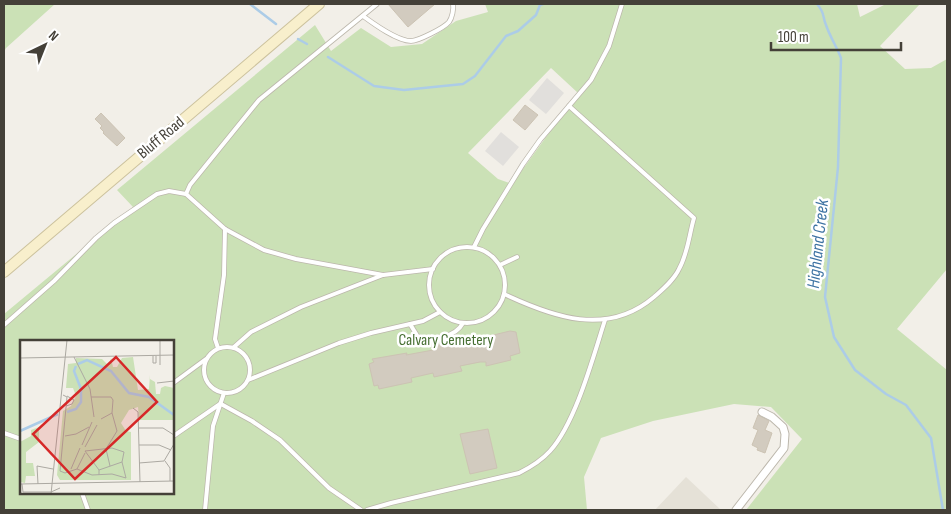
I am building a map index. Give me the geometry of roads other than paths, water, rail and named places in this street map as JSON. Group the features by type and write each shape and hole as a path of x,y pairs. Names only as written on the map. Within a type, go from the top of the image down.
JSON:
{"main road":[{"name":"Bluff Road","path":"4,272 319,4"}],"street":[{"path":"736,510 784,448 785,434 783,427 772,417 762,412"}],"lane":[{"path":"186,194 190,185 260,100 377,4"},
{"path":"362,16 387,33 411,41 435,32 449,22 454,9 453,4"},
{"path":"474,247 523,164 540,140 591,80 609,46 622,4"},
{"path":"504,294 529,306 558,316 587,320 605,320 628,314 647,302 669,283 679,270 684,257 694,218 569,106"},
{"path":"4,325 54,282 96,238 114,223 157,194 169,191 186,194 225,229 264,250 296,259 383,275"},
{"path":"218,348 215,339 224,275 225,229"},
{"path":"462,247 474,247 489,254 500,265 504,274 504,294 500,304 489,316 474,323 463,323 440,312 431,296 430,277 440,258 450,251 462,247"},
{"path":"500,265 517,257"},
{"path":"234,347 251,332 287,314 383,275 433,269"},
{"path":"248,380 339,343 371,333 423,321 440,312"},
{"path":"366,510 520,473 535,466 551,450 560,437 573,410 605,320"},
{"path":"410,324 418,337 429,340 459,330 463,323"},
{"path":"174,383 206,359 211,352 226,346 240,350 249,362 251,369 248,380 235,392 224,393 213,388 207,382 204,375 206,359"},
{"path":"205,510 213,426 224,393"},
{"path":"174,436 221,404"},
{"path":"221,404 252,421 280,440 329,488 361,510"},
{"path":"4,433 20,438"},
{"path":"15,436 20,434"},
{"path":"82,494 88,510"}],"waterway":[{"name":"Highland Creek","path":"250,4 276,24"},
{"name":"Highland Creek","path":"328,57 374,86 404,90 463,84 475,76 506,36 518,31 536,15 540,5 543,4"},
{"name":"Highland Creek","path":"817,4 820,7 841,58 838,167 825,297 834,337 855,370 886,394 906,405 931,438 943,510"},
{"name":"Highland Creek","path":"298,39 307,44"}],"park label":[{"name":"Calvary Cemetery","path":"446,340"}]}
